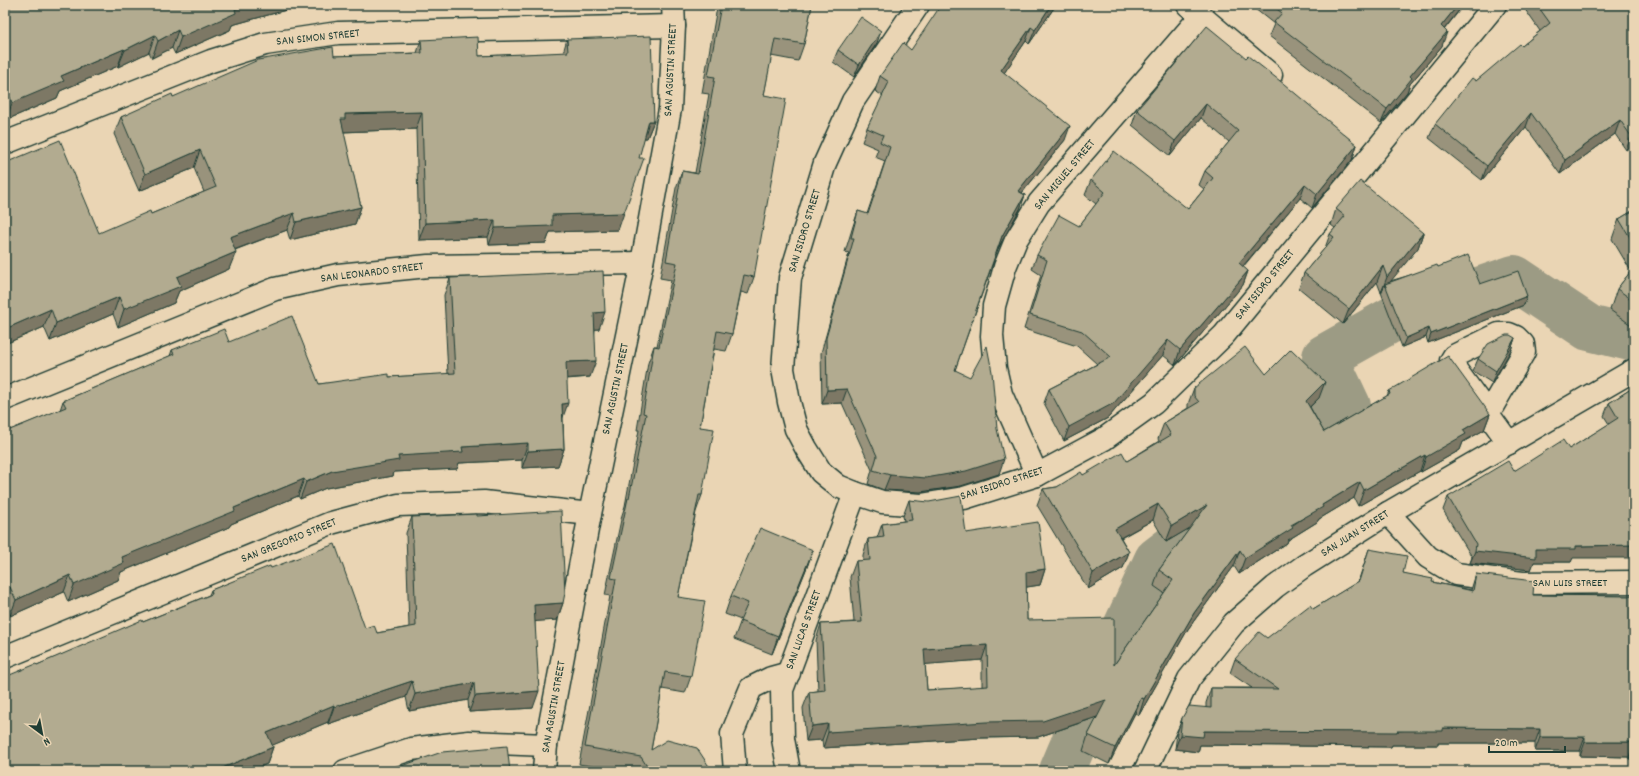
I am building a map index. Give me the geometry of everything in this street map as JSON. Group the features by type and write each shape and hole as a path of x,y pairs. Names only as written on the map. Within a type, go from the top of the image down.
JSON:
{"street":[{"name":"SAN ISIDRO STREET","path":"918,5 853,101 825,162 790,278 783,369 796,429 821,472 838,486 882,502 921,505 964,498 1037,475 1104,439 1154,403 1224,335 1363,153 1496,5"},
{"path":"1195,10 1285,87"},
{"name":"SAN MIGUEL STREET","path":"1037,475 1001,394 995,368 992,336 994,306 1005,267 1016,240 1040,203 1195,10"},
{"name":"SAN SIMON STREET","path":"5,143 211,60 265,44 338,33 674,15"},
{"name":"SAN AGUSTIN STREET","path":"544,771 546,745 590,514 642,263 670,109 674,15"},
{"name":"SAN LEONARDO STREET","path":"5,399 275,289 338,275 428,266 642,263"},
{"name":"SAN JUAN STREET","path":"1145,771 1190,679 1234,623 1275,587 1304,566 1388,513 1634,370"},
{"path":"1488,414 1509,443"},
{"name":"SAN LUCAS STREET","path":"789,771 783,739 782,690 855,493"},
{"name":"SAN GREGORIO STREET","path":"5,657 331,523 398,505 484,502 590,514"},
{"name":"SAN LUIS STREET","path":"1388,513 1428,557 1456,574 1522,583 1634,582"},
{"path":"735,771 732,734 751,688 771,678 789,673"},
{"path":"345,771 411,749 469,742 546,745"}],"building":[{"path":"5,5 248,5 235,9 236,13 181,37 178,30 158,41 155,35 125,50 124,49 61,76 64,81 12,103 10,97 5,100"},
{"path":"721,5 771,5 785,7 785,5 812,5 804,44 775,39 764,95 786,99 754,277 744,275 732,334 717,331 700,427 714,429 702,495 699,495 678,597 705,601 691,676 665,672 651,750 667,740 697,748 712,771 650,771 641,757 585,747 616,579 611,578 646,414 643,413 654,346 659,347 677,263 666,261 682,171 698,174 715,77 708,76"},
{"path":"941,5 1051,5 1035,30 1031,27 1001,70 1070,126 1018,191 1025,195 1002,236 955,370 970,377 987,346 992,372 997,429 1004,459 966,471 926,478 890,475 873,470 877,456 847,389 827,390 826,338 854,238 851,238 858,211 868,214 890,147 880,142 883,135 867,128 889,82 880,76 903,43 911,50"},
{"path":"1272,5 1458,5 1441,26 1447,32 1410,76 1412,78 1387,109 1274,22 1282,13"},
{"path":"1537,5 1634,5 1634,134 1631,136 1620,120 1565,160 1531,113 1487,166 1435,124 1472,78 1476,81 1520,44 1522,46 1550,23"},
{"path":"861,17 881,31 859,65 838,50"},
{"path":"1207,26 1246,58 1248,56 1284,84 1357,145 1317,194 1305,184 1239,263 1248,271 1180,350 1168,340 1114,403 1069,427 1049,389 1111,357 1082,331 1030,315 1047,260 1037,255 1059,215 1079,226 1105,192 1091,180 1114,151 1188,209 1213,178 1205,171 1238,131 1206,104 1175,141 1137,110"},
{"path":"651,36 654,121 649,121 639,158 644,158 624,213 552,215 552,226 495,228 495,220 425,223 422,112 345,114 345,119 341,119 361,207 296,222 294,213 230,237 236,252 177,277 181,286 124,309 119,297 56,323 51,309 5,329 5,163 60,140 99,233 150,211 151,214 216,187 200,150 145,174 121,117 172,94 173,97 258,60 333,47 334,56 422,53 421,40 478,37 479,56 568,52 567,39"},
{"path":"1360,181 1423,233 1387,277 1383,266 1349,309 1304,273 1334,237 1330,234 1345,216 1336,209"},
{"path":"1634,210 1634,244 1619,219"},
{"path":"1468,255 1480,284 1518,271 1527,296 1431,334 1429,328 1406,338 1385,284 1437,265 1438,267"},
{"path":"1634,267 1634,301 1617,289"},
{"path":"603,271 605,312 594,313 596,361 566,362 568,403 562,404 564,449 528,451 528,443 462,447 463,452 398,456 399,460 332,471 306,482 304,479 234,508 235,511 122,557 124,563 74,585 70,575 16,600 10,587 5,589 5,432 66,407 63,401 174,354 172,350 224,329 229,342 292,316 319,384 389,374 389,377 455,373 450,278"},
{"path":"1506,335 1510,335 1515,338 1496,371 1478,359 1488,344"},
{"path":"1245,347 1266,374 1291,349 1325,382 1306,401 1324,432 1390,394 1389,391 1448,356 1490,414 1463,430 1466,434 1426,457 1425,455 1364,490 1360,482 1322,505 1323,507 1291,525 1293,528 1245,558 1240,550 1194,613 1144,699 1141,698 1115,748 1088,735 1106,700 1043,721 986,722 828,732 828,724 812,726 809,692 825,690 821,624 862,622 856,561 870,560 868,539 884,537 882,524 912,520 909,500 929,502 961,496 966,533 1038,522 1045,569 1026,572 1027,620 1114,618 1114,665 1173,580 1159,570 1207,505 1172,526 1158,504 1115,529 1129,552 1093,573 1043,489 1057,487 1081,472 1083,475 1122,452 1127,461 1171,435 1164,423 1199,402 1194,396 1194,388","holes":["987,645 988,686 927,690 924,649"]},
{"path":"1634,387 1634,545 1576,546 1576,549 1536,549 1536,558 1475,551 1476,544 1448,497 1508,461 1514,471 1563,440 1569,449 1618,418 1609,403"},
{"path":"561,511 565,593 563,603 534,605 539,691 475,696 474,683 415,694 412,681 334,707 334,705 267,733 273,747 215,771 5,771 5,677 36,664 37,665 142,620 143,622 212,594 211,590 270,566 271,568 335,544 365,628 374,625 377,633 416,626 412,517 477,514 477,516"},
{"path":"760,528 813,550 778,636 740,621 748,603 731,596"},
{"path":"1369,549 1407,556 1403,573 1433,579 1432,582 1473,591 1476,574 1534,581 1533,595 1634,596 1634,742 1585,742 1585,737 1540,737 1540,729 1443,728 1443,731 1397,732 1204,731 1203,737 1180,735 1182,718 1189,706 1211,708 1211,688 1278,689 1235,659 1259,632 1267,638 1310,605 1313,609 1359,581"},
{"path":"507,746 510,771 387,771 442,752"}],"waterway":[{"path":"1062,771 1092,700 1157,560 1241,496 1242,482 1348,406 1325,357 1391,320 1514,278 1589,328 1634,339"}]}
